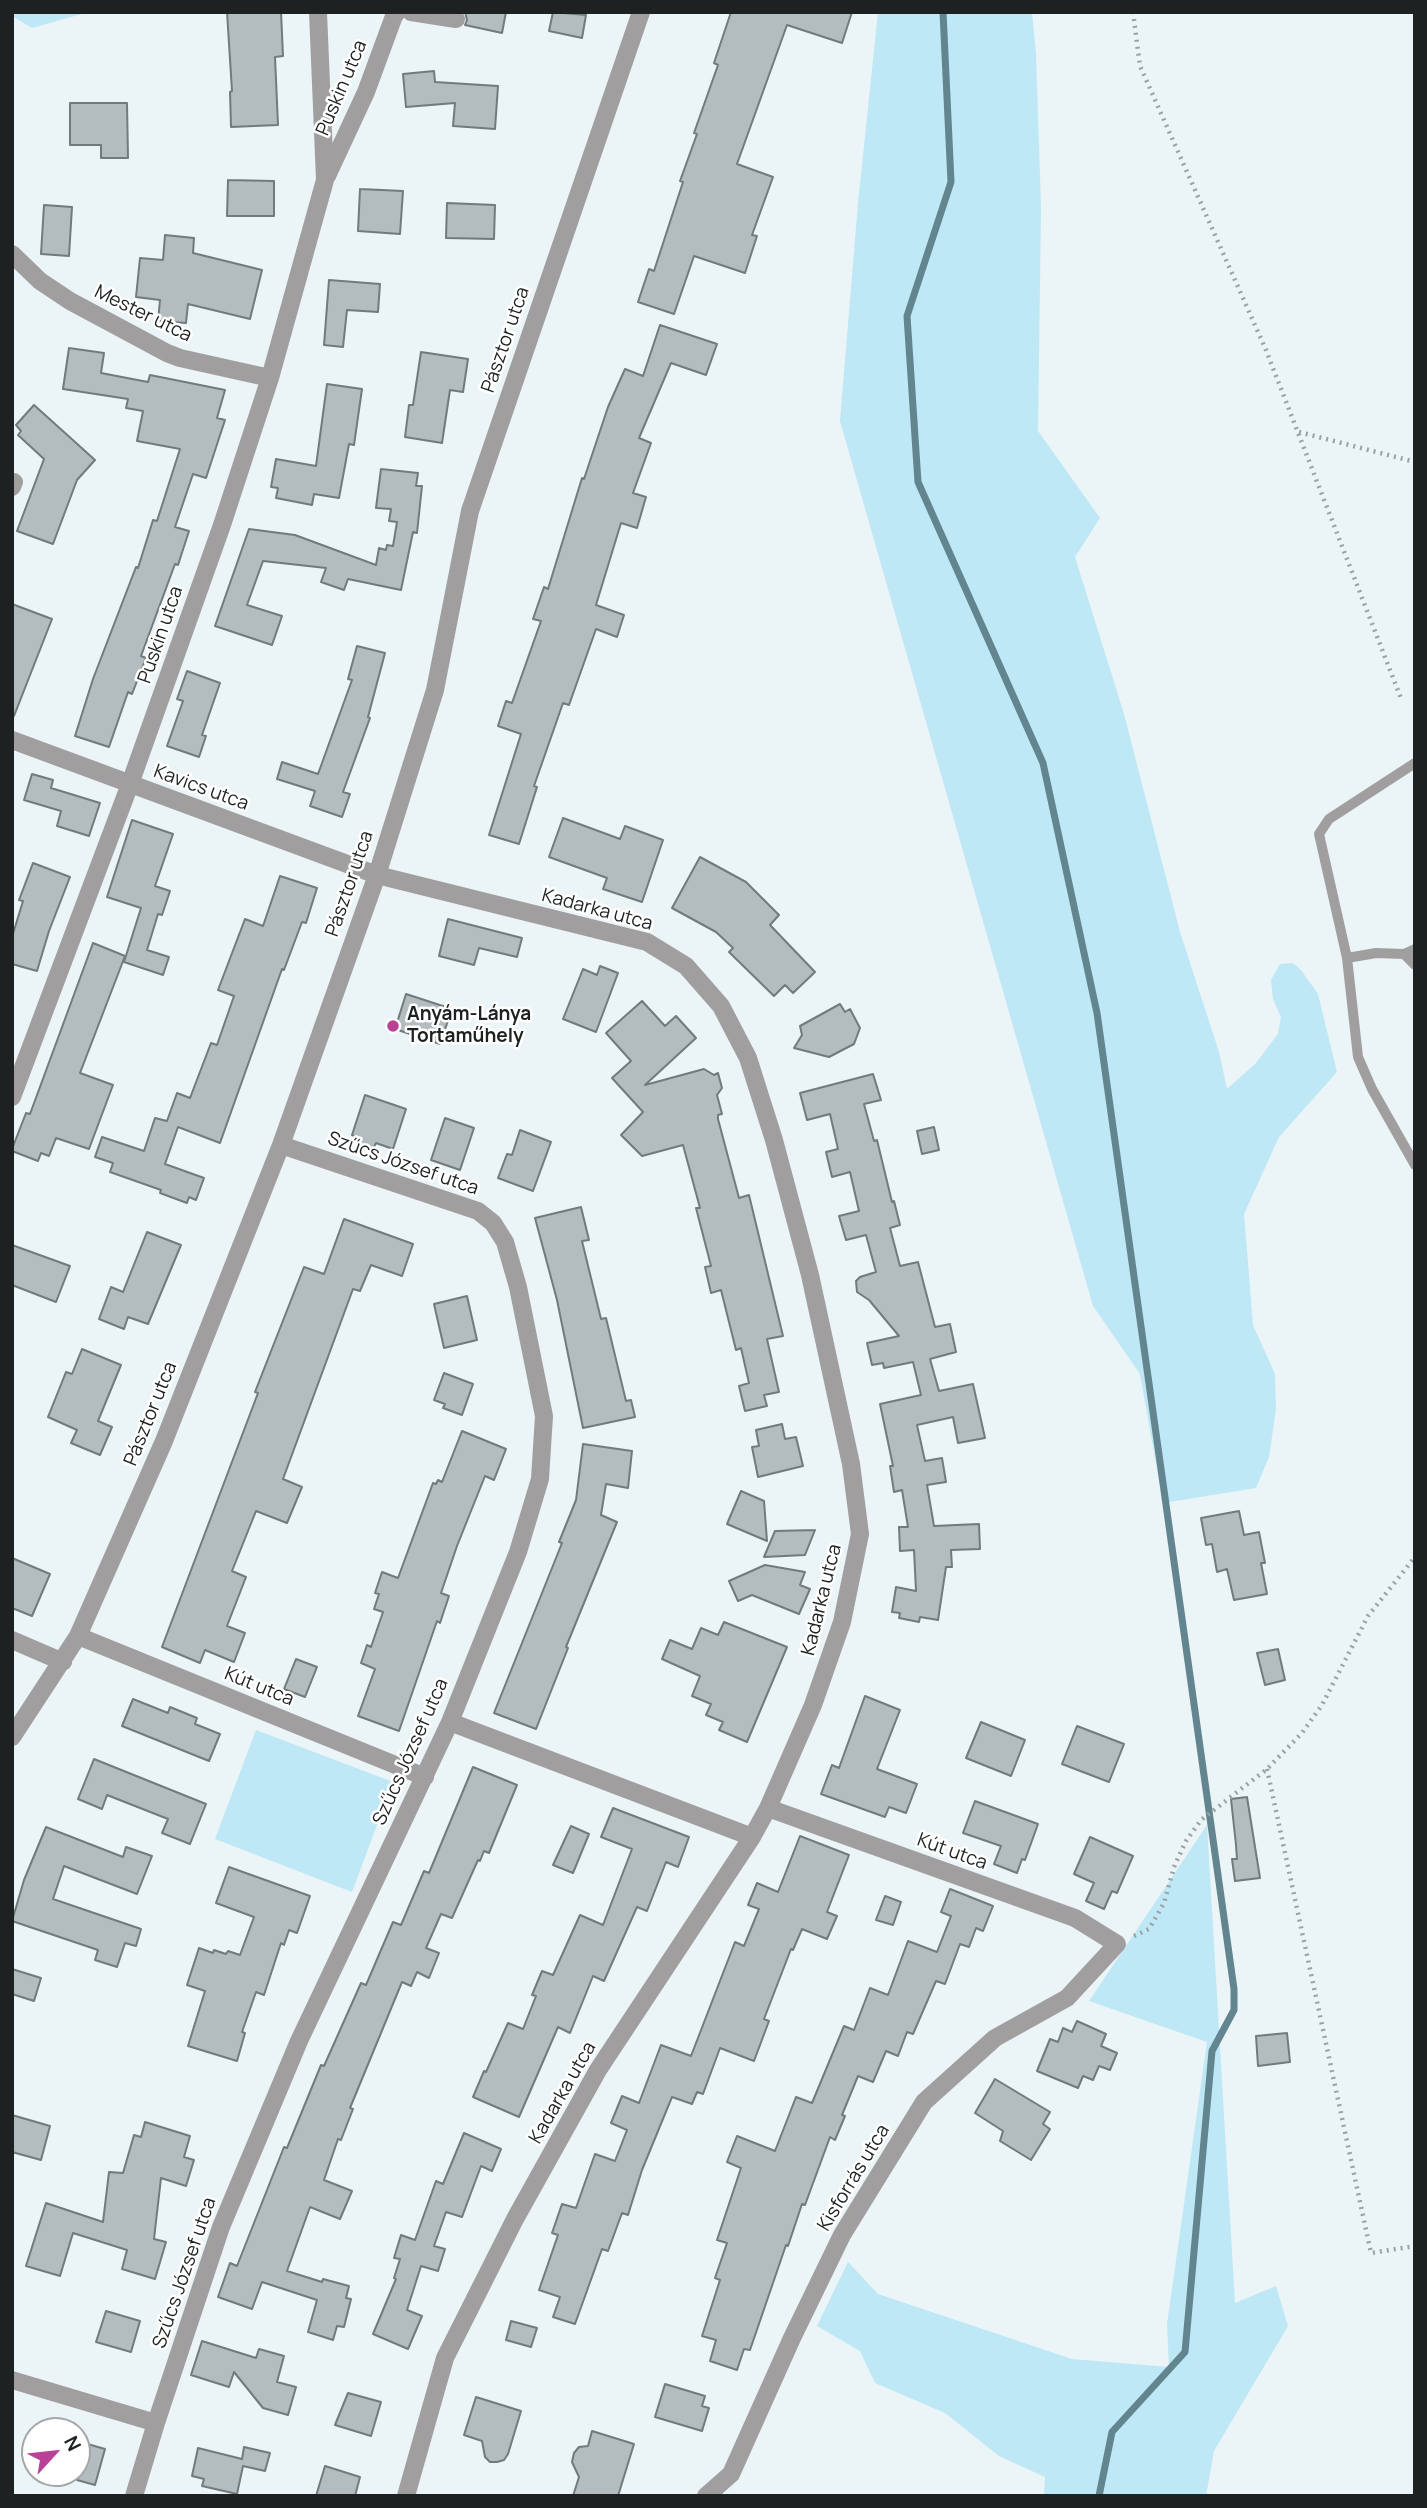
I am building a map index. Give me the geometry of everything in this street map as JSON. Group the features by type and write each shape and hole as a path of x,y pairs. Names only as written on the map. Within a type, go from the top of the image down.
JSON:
{"street":[{"name":"Puskin utca","path":"318,12 325,180"},
{"name":"Puskin utca","path":"12,1097 130,784 222,525 270,378 325,180 366,92 397,12"},
{"path":"411,12 456,19"},
{"name":"Pásztor utca","path":"12,1737 78,1636 164,1441 281,1145 377,875 435,690 470,511 640,12"},
{"name":"Mester utca","path":"12,254 40,281 70,301 167,352 180,358 270,378"},
{"name":"Kavics utca","path":"12,740 377,875"},
{"name":"Kadarka utca","path":"377,875 647,942 686,966 721,1006 748,1058 774,1140 810,1275 851,1464 860,1534 842,1622 813,1705 768,1808 752,1837 598,2070 515,2219 445,2358 406,2496"},
{"name":"Szűcs József utca","path":"134,2496 221,2227 299,2041 450,1723 518,1552 541,1479 544,1416 518,1287 505,1242 493,1223 478,1211 281,1145"},
{"name":"Kút utca","path":"78,1636 425,1777"},
{"path":"12,1640 63,1662"},
{"path":"450,1723 752,1837"},
{"name":"Kút utca","path":"768,1808 1075,1918 1117,1944"},
{"name":"Kisforrás utca","path":"706,2496 731,2474 842,2235 925,2102 995,2038 1067,1998 1117,1944"},
{"path":"12,2381 156,2423"}],"lane":[{"path":"1415,763 1329,819 1320,834 1347,958 1358,1057 1372,1089 1415,1166"},
{"path":"1347,958 1409,951 1415,965"}],"path":[{"path":"1133,12 1140,66 1266,350 1402,701"},
{"path":"1298,432 1415,462"},
{"path":"1117,1944 1149,1930 1164,1903 1174,1867 1186,1840 1201,1820 1267,1769 1302,1734 1322,1705 1368,1616 1415,1557"},
{"path":"1267,1769 1371,2253 1415,2246"}],"shaded area":[{"path":"12,12 89,12 32,28 12,16"},
{"path":"878,12 1032,12 1041,207 1038,431 1100,518 1075,557 1124,714 1180,932 1219,1052 1227,1089 1255,1064 1278,1034 1281,1017 1273,999 1271,980 1280,964 1293,963 1318,994 1337,1072 1279,1137 1244,1214 1253,1325 1275,1374 1276,1409 1269,1457 1256,1488 1163,1503 1140,1374 1093,1306 840,421 858,203"},
{"path":"256,1730 393,1782 352,1892 215,1839"},
{"path":"1207,1825 1235,2303 1276,2286 1288,2326 1214,2451 1206,2496 1044,2496 1045,2477 999,2456 945,2413 875,2383 860,2351 817,2326 848,2262 878,2294 1072,2359 1169,2367 1167,2324 1207,2042 1089,2001"}],"building":[{"path":"227,12 281,12 283,56 275,57 278,125 231,127 232,91"},
{"path":"465,12 506,12 502,33 465,25"},
{"path":"553,12 586,15 582,38 549,31"},
{"path":"731,12 852,12 842,43 787,25 737,164 773,177 752,235 757,236 745,273 694,256 674,314 638,302 649,269 654,271 683,182 680,181 718,65 714,63"},
{"path":"434,71 435,82 498,86 495,129 453,126 455,103 406,107 403,74"},
{"path":"70,103 127,103 128,158 101,158 101,145 70,145"},
{"path":"228,180 274,181 274,216 227,216"},
{"path":"360,189 403,191 400,234 358,231"},
{"path":"447,203 495,205 494,239 446,238"},
{"path":"44,205 72,207 69,256 41,254"},
{"path":"165,235 194,238 193,253 262,270 250,319 188,304 186,323 158,321 160,300 136,297 140,258 163,260"},
{"path":"329,280 380,284 378,312 347,310 343,347 324,345"},
{"path":"660,325 717,344 706,375 671,363 639,438 651,443 633,493 646,497 637,528 621,523 596,605 624,615 617,637 596,629 569,705 563,703 534,786 537,787 519,844 489,835 521,734 498,726 506,701 512,703 541,621 533,619 544,587 548,589 582,478 584,479 608,407 625,369 643,376"},
{"path":"69,348 104,353 101,373 148,382 150,375 225,390 217,418 225,420 206,478 193,474 175,527 189,531 178,565 175,564 141,656 146,658 132,694 128,692 109,747 75,736 93,679 136,567 138,568 153,520 157,521 180,449 137,441 143,411 126,408 128,399 63,389"},
{"path":"421,352 468,359 463,392 450,390 442,443 405,437"},
{"path":"327,384 362,389 354,445 349,444 339,498 314,494 312,505 276,498 278,488 271,487 276,459 316,466"},
{"path":"34,405 95,460 77,480 53,544 17,531 44,459 18,435 21,431 16,425"},
{"path":"381,469 418,473 416,486 422,486 417,533 413,532 401,590 348,579 344,590 321,582 326,568 263,561 247,605 282,616 272,645 215,626 249,529 295,535 376,565 379,548 386,550 387,545 393,546 397,522 389,521 391,509 376,508"},
{"path":"12,604 52,619 14,716 12,715"},
{"path":"357,646 385,653 368,717 370,718 343,792 350,794 342,817 310,806 315,791 277,779 282,762 318,774 352,680 348,679"},
{"path":"187,671 220,683 202,735 206,736 199,757 167,746 183,701 177,699"},
{"path":"32,774 53,780 51,788 100,803 89,836 57,826 61,811 24,800"},
{"path":"563,818 620,839 625,826 663,840 642,902 603,889 607,878 549,857"},
{"path":"132,820 173,834 155,886 170,891 162,915 158,914 147,950 169,957 163,975 124,962 141,908 107,897"},
{"path":"700,857 746,882 779,915 770,925 815,972 793,993 785,985 774,996 729,952 733,948 716,932 672,908"},
{"path":"33,863 70,877 37,971 12,964 12,937 23,901 19,900"},
{"path":"280,876 317,888 306,923 302,922 284,970 282,969 220,1143 178,1127 165,1164 204,1178 196,1200 189,1197 187,1203 160,1193 161,1190 110,1172 113,1163 95,1157 102,1137 144,1151 155,1118 167,1121 177,1093 190,1098 211,1043 217,1045 234,996 218,990 245,919 263,926"},
{"path":"448,919 522,938 517,957 479,948 474,965 439,956"},
{"path":"93,943 125,956 80,1073 113,1085 89,1149 56,1138 49,1156 41,1153 38,1161 12,1149 26,1113 30,1114"},
{"path":"600,966 618,973 596,1032 563,1019 583,969 597,975"},
{"path":"406,994 452,1009 440,1044 395,1029"},
{"path":"642,1001 665,1026 676,1016 696,1038 645,1085 704,1069 714,1075 718,1073 722,1088 717,1095 722,1114 718,1115 718,1119 739,1198 749,1195 783,1336 767,1339 779,1392 764,1395 767,1406 745,1411 739,1386 749,1383 741,1348 736,1350 721,1290 711,1293 705,1267 711,1266 696,1208 700,1208 683,1145 642,1156 621,1135 643,1112 612,1078 631,1061 606,1033"},
{"path":"840,1004 845,1012 850,1009 860,1028 854,1044 829,1057 794,1048 802,1035 800,1026"},
{"path":"873,1074 881,1100 864,1104 874,1141 877,1140 900,1225 890,1228 900,1266 918,1262 935,1327 950,1324 956,1352 930,1359 939,1391 973,1384 985,1438 958,1443 953,1417 917,1425 925,1461 942,1458 946,1482 927,1485 934,1526 979,1524 980,1549 951,1550 952,1567 946,1567 938,1620 920,1617 919,1622 899,1618 900,1613 892,1612 896,1587 916,1591 914,1550 900,1551 899,1527 908,1527 902,1490 894,1492 890,1466 893,1466 880,1404 921,1395 913,1362 884,1368 883,1363 872,1365 867,1343 899,1336 869,1300 857,1292 856,1281 876,1272 866,1235 846,1240 839,1216 859,1211 850,1172 832,1177 826,1152 838,1149 830,1114 807,1120 800,1093"},
{"path":"365,1095 406,1109 393,1149 376,1143 373,1149 357,1144 359,1138 352,1135"},
{"path":"445,1118 474,1128 460,1170 431,1160"},
{"path":"934,1127 939,1150 922,1154 917,1131"},
{"path":"520,1130 551,1142 533,1191 498,1178 507,1154 512,1155"},
{"path":"581,1207 589,1240 582,1241 601,1319 606,1318 626,1401 631,1400 635,1417 583,1428 557,1300 535,1218"},
{"path":"344,1219 413,1244 402,1276 371,1265 360,1291 353,1289 283,1479 302,1487 287,1523 256,1511 232,1571 246,1577 227,1626 245,1633 234,1662 205,1650 200,1663 162,1647 258,1393 255,1392 304,1267 324,1274"},
{"path":"147,1232 181,1245 148,1324 128,1317 124,1329 99,1319 111,1287 123,1292"},
{"path":"12,1245 70,1266 56,1302 12,1285"},
{"path":"467,1296 477,1340 444,1348 434,1304"},
{"path":"82,1349 121,1365 98,1421 112,1427 100,1455 71,1443 77,1430 48,1417 66,1372 72,1374"},
{"path":"444,1373 473,1384 462,1415 443,1408 445,1404 434,1400"},
{"path":"782,1424 785,1439 796,1437 803,1466 758,1477 752,1447 759,1446 756,1430"},
{"path":"462,1431 506,1449 494,1480 485,1476 457,1546 441,1593 449,1596 440,1623 437,1621 399,1731 358,1716 375,1669 361,1663 367,1645 371,1647 383,1612 374,1609 379,1594 375,1593 382,1572 398,1578 433,1483 436,1484 438,1480 442,1482"},
{"path":"583,1444 632,1451 628,1488 606,1484 601,1515 617,1522 536,1729 494,1713 562,1543 559,1542 576,1500"},
{"path":"741,1491 764,1501 767,1541 727,1524"},
{"path":"1239,1511 1244,1535 1259,1532 1267,1594 1234,1600 1227,1569 1217,1572 1212,1544 1206,1545 1201,1518"},
{"path":"815,1530 805,1555 764,1557 775,1531"},
{"path":"12,1558 50,1574 32,1616 12,1608"},
{"path":"765,1565 805,1572 800,1585 810,1589 799,1614 752,1595 738,1601 729,1581"},
{"path":"724,1622 787,1647 747,1742 719,1730 723,1722 706,1715 711,1704 692,1696 700,1676 662,1659 670,1640 692,1649 701,1628 718,1635"},
{"path":"1278,1649 1285,1680 1265,1685 1257,1653"},
{"path":"296,1659 317,1667 305,1697 284,1689"},
{"path":"865,1696 900,1710 877,1769 917,1784 906,1813 889,1807 885,1817 821,1794 832,1765 839,1768"},
{"path":"133,1699 168,1713 170,1707 197,1718 195,1724 220,1734 209,1761 122,1726"},
{"path":"981,1722 1025,1740 1011,1776 966,1758"},
{"path":"1077,1726 1124,1744 1109,1782 1062,1764"},
{"path":"94,1759 206,1804 190,1844 162,1833 168,1819 107,1795 102,1809 78,1799"},
{"path":"473,1767 517,1785 489,1853 484,1851 480,1861 478,1860 452,1918 441,1914 426,1948 439,1953 429,1978 417,1972 411,1986 402,1982 350,2108 353,2109 341,2140 338,2139 324,2180 352,2191 340,2219 310,2207 287,2271 322,2282 323,2279 349,2286 346,2298 351,2299 344,2327 337,2326 333,2340 308,2332 317,2300 262,2282 252,2309 218,2297 230,2263 237,2266 284,2147 287,2148 321,2065 324,2066 361,1983 366,1985 393,1922 401,1925 424,1871 429,1873"},
{"path":"1247,1797 1260,1878 1235,1881 1232,1859 1237,1859 1231,1799"},
{"path":"975,1801 1038,1824 1025,1860 1022,1859 1017,1873 994,1864 1001,1846 963,1833"},
{"path":"613,1808 689,1837 678,1867 666,1862 647,1911 637,1907 604,1981 593,1976 570,2033 558,2027 519,2117 473,2097 508,2023 523,2029 542,1971 553,1975 580,1915 603,1925 632,1849 601,1837"},
{"path":"571,1826 589,1834 573,1873 553,1865"},
{"path":"46,1827 123,1857 126,1847 152,1856 137,1894 64,1866 53,1899 141,1929 136,1946 125,1943 117,1967 95,1960 98,1950 12,1921 24,1880"},
{"path":"800,1836 849,1855 827,1912 837,1916 827,1939 802,1929 793,1950 791,1949 764,2019 769,2021 754,2061 720,2048 703,2094 697,2092 692,2104 672,2097 642,2170 628,2215 622,2213 608,2251 602,2249 575,2324 553,2317 560,2297 539,2290 558,2235 552,2233 562,2204 576,2208 595,2154 615,2161 627,2130 611,2123 622,2096 639,2103 661,2045 691,2056 735,1942 744,1946 759,1909 748,1905 757,1883 778,1892"},
{"path":"1090,1837 1133,1856 1117,1893 1112,1891 1104,1909 1086,1901 1094,1883 1074,1874"},
{"path":"229,1867 310,1896 297,1933 289,1930 284,1945 281,1943 264,1995 256,1992 242,2032 245,2033 237,2061 188,2046 205,1991 187,1985 199,1948 213,1953 214,1950 226,1954 228,1951 240,1955 254,1917 216,1903"},
{"path":"950,1889 993,1906 983,1931 976,1928 969,1947 960,1944 945,1984 936,1981 913,2034 907,2032 898,2056 886,2051 873,2082 858,2076 835,2140 830,2137 805,2205 802,2204 750,2350 744,2349 737,2370 710,2361 716,2340 702,2336 720,2280 715,2278 727,2243 717,2240 741,2168 727,2162 737,2136 775,2151 796,2097 812,2103 844,2026 854,2030 870,1988 888,1995 908,1941 937,1952 951,1916 941,1912"},
{"path":"885,1896 901,1902 893,1925 876,1920"},
{"path":"12,1969 41,1978 34,2001 12,1994"},
{"path":"1077,2021 1106,2034 1101,2046 1117,2053 1110,2070 1099,2066 1093,2080 1083,2076 1078,2088 1037,2071 1050,2039 1058,2042 1063,2028 1072,2032"},
{"path":"1287,2033 1290,2062 1258,2066 1256,2036"},
{"path":"995,2079 1050,2112 1043,2124 1050,2129 1031,2160 1000,2141 1003,2131 975,2113"},
{"path":"12,2115 50,2126 41,2160 12,2152"},
{"path":"145,2122 190,2136 184,2157 194,2160 186,2186 161,2178 154,2239 166,2242 155,2279 122,2269 127,2250 73,2233 60,2276 26,2266 46,2203 103,2222 109,2172 123,2173 134,2135 141,2137"},
{"path":"464,2133 501,2149 492,2171 481,2166 462,2217 446,2212 434,2246 445,2249 438,2271 421,2266 407,2310 422,2316 408,2349 373,2334 396,2279 394,2278 400,2259 394,2258 401,2235 415,2240 436,2181 443,2184"},
{"path":"106,2311 140,2321 131,2352 96,2342"},
{"path":"511,2321 537,2328 531,2347 506,2340"},
{"path":"202,2341 256,2358 259,2349 284,2356 277,2382 296,2387 288,2415 263,2408 234,2372 229,2387 191,2375"},
{"path":"665,2384 705,2396 702,2406 709,2408 702,2431 655,2417"},
{"path":"348,2393 381,2402 371,2436 335,2425"},
{"path":"476,2397 521,2411 504,2460 490,2462 485,2457 482,2441 464,2435"},
{"path":"592,2431 634,2444 618,2496 573,2496 579,2477 572,2462 574,2453 579,2447 588,2446"},
{"path":"91,2445 105,2449 95,2485 91,2484"},
{"path":"244,2447 270,2453 265,2471 243,2466 237,2494 202,2486 204,2479 192,2476 198,2448 242,2459"},
{"path":"325,2466 360,2477 355,2496 316,2496"}],"waterway":[{"path":"943,12 951,182 907,316 918,482 1043,763 1097,1013 1234,1989 1234,2010 1212,2051 1185,2352 1112,2432 1099,2496"}],"place":[{"name":"Anyám-Lánya Tortaműhely","path":"393,1026"}]}
